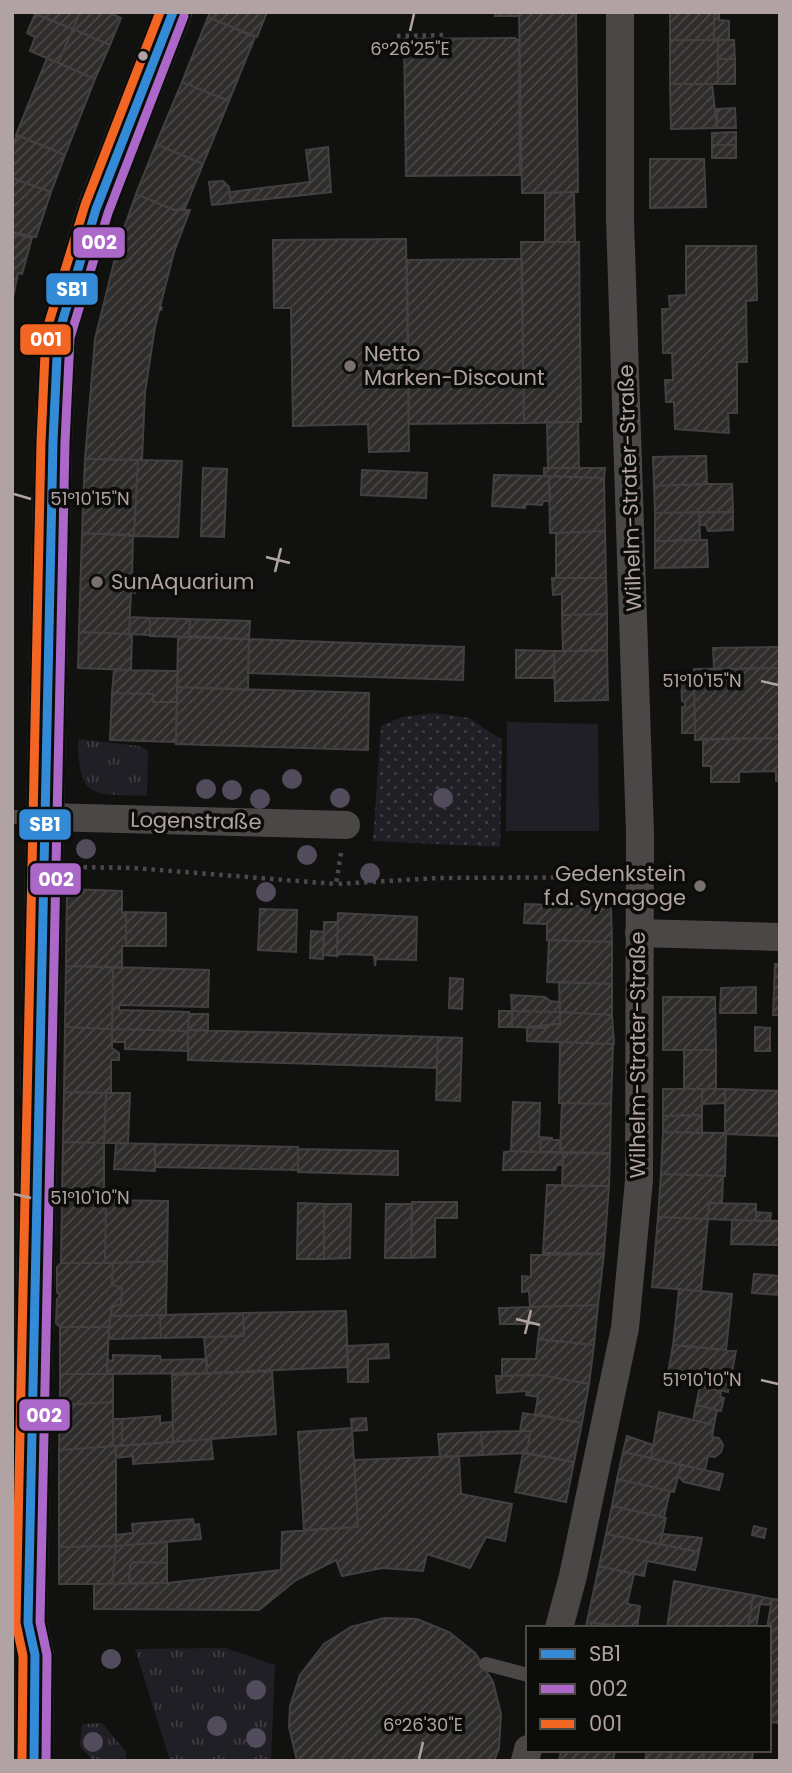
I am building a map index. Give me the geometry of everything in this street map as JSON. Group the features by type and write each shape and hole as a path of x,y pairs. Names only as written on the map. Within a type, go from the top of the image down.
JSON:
{"main road":[{"path":"34,1761 35,1655 20,1627 45,867 29,817 58,337 96,209 173,12"}],"street":[{"name":"Wilhelm-Strater-Straße","path":"560,1626 573,1576 626,1317 639,1180 640,877 629,442 620,219 620,12"},
{"name":"Logenstraße","path":"29,817 346,825"},
{"path":"639,933 780,937"}],"lane":[{"path":"20,1627 25,1761"},
{"path":"486,1664 526,1674"}],"path":[{"path":"397,36 444,35"},
{"path":"336,884 346,825"},
{"path":"45,867 134,868 336,884 438,878 640,877"}],"green space":[{"path":"435,713 469,718 502,740 500,847 373,841 381,726 402,717"},
{"path":"507,722 598,724 599,831 506,831"},
{"path":"78,739 139,746 148,751 147,796 113,795 92,790 81,773"},
{"path":"226,1648 275,1665 271,1761 170,1761 135,1649"},
{"path":"102,1723 126,1752 126,1761 93,1761 80,1746 82,1724"}],"building":[{"path":"31,12 80,12 73,29"},
{"path":"80,12 108,12 121,18 110,45 73,29"},
{"path":"210,12 267,12 257,37 208,17"},
{"path":"495,12 519,12 519,16 495,16"},
{"path":"519,12 576,12 578,192 522,193"},
{"path":"670,12 714,12 714,40 670,40"},
{"path":"35,14 73,29 58,63 30,51 35,37 27,33"},
{"path":"714,14 719,14 719,20 729,21 729,40 714,40"},
{"path":"208,17 255,37 229,101 182,82"},
{"path":"73,29 110,45 95,79 58,63"},
{"path":"515,38 519,41 520,175 406,176 404,39"},
{"path":"670,40 718,40 718,84 670,84"},
{"path":"718,40 734,40 735,59 718,59"},
{"path":"47,58 95,79 65,155 16,135"},
{"path":"718,59 735,59 735,84 718,84"},
{"path":"182,82 229,101 203,164 156,144"},
{"path":"670,84 712,84 717,128 671,129"},
{"path":"735,108 736,128 717,128 717,109"},
{"path":"736,132 736,145 712,145 712,133"},
{"path":"17,135 65,155 51,192 12,178 12,148"},
{"path":"156,144 203,164 185,208 174,210 136,194"},
{"path":"712,145 736,145 736,158 712,158"},
{"path":"328,147 331,192 231,203 230,192 310,182 306,150"},
{"path":"650,159 704,159 706,207 650,208"},
{"path":"12,178 51,192 36,237 12,232"},
{"path":"223,181 229,187 231,203 212,205 209,182"},
{"path":"574,192 575,242 545,242 545,193"},
{"path":"136,194 174,210 190,210 174,252 155,327 145,392 142,460 85,459 95,339 119,242"},
{"path":"12,233 32,238 22,274 18,273 12,303"},
{"name":"Netto Marken-Discount","path":"406,239 409,451 369,452 368,424 293,426 291,308 274,308 273,240"},
{"path":"521,242 579,242 581,422 524,423"},
{"path":"686,246 756,246 757,300 746,301 747,362 737,362 737,413 728,413 729,433 675,429 674,402 666,402 665,380 673,380 672,353 663,353 662,309 670,309 669,296 686,295"},
{"path":"522,259 524,423 409,424 407,260"},
{"path":"547,422 578,422 579,468 548,468"},
{"path":"706,456 707,484 654,486 653,457"},
{"path":"85,459 138,460 134,536 82,533"},
{"path":"138,460 182,461 178,537 134,536"},
{"path":"203,468 227,469 224,537 201,536"},
{"path":"544,468 605,468 604,478 544,476"},
{"path":"362,470 427,473 426,498 361,495"},
{"path":"494,475 549,476 550,501 543,501 542,505 526,504 525,508 492,506"},
{"path":"549,476 604,478 605,531 550,533"},
{"path":"732,484 733,512 655,513 654,486"},
{"path":"699,512 700,540 655,541 655,513"},
{"path":"699,512 733,512 733,530 708,531 706,525 700,525"},
{"path":"605,531 606,578 556,578 556,533"},
{"path":"82,533 133,535 132,579 135,579 135,593 131,592 129,634 79,632"},
{"path":"707,540 708,567 655,568 655,541"},
{"path":"552,578 606,578 607,614 562,615 562,594 553,595"},
{"path":"607,614 607,650 563,651 562,615"},
{"path":"130,617 150,618 150,635 129,634"},
{"path":"150,618 190,619 189,637 150,636"},
{"path":"190,619 250,621 249,639 189,636"},
{"path":"79,632 132,634 131,670 78,668"},
{"path":"178,637 249,639 248,690 177,687"},
{"path":"249,639 464,647 463,680 248,673"},
{"path":"780,647 780,668 714,669 713,648"},
{"path":"516,650 554,651 554,678 516,678"},
{"path":"554,651 607,651 608,700 555,701"},
{"path":"780,668 780,738 695,740 694,669"},
{"path":"114,670 178,671 177,702 153,702 153,694 112,693"},
{"path":"681,676 694,676 695,733 682,733 682,707 685,708 685,702 682,701"},
{"path":"177,687 369,693 368,750 176,744"},
{"path":"112,693 153,694 153,702 177,702 176,742 110,740"},
{"path":"780,738 780,781 776,781 776,771 739,772 739,782 711,782 711,766 703,766 703,739"},
{"path":"67,889 122,891 122,913 126,912 126,946 122,946 122,968 66,966"},
{"path":"525,904 611,907 612,942 547,940 547,924 524,923"},
{"path":"260,909 297,910 296,952 258,950"},
{"path":"126,912 166,913 166,946 126,946"},
{"path":"338,913 417,917 416,960 376,959 375,966 374,955 337,956"},
{"path":"324,922 338,922 337,956 323,955"},
{"path":"311,931 324,932 323,959 310,958"},
{"path":"549,940 612,942 612,984 547,982"},
{"path":"775,964 780,964 780,1015 773,1015"},
{"path":"66,966 113,967 112,1029 65,1027"},
{"path":"113,967 209,970 208,1007 119,1005 119,1010 189,1012 188,1031 112,1029"},
{"path":"450,978 463,979 462,1009 449,1008"},
{"path":"559,982 612,984 612,1015 560,1012"},
{"path":"756,987 756,1013 720,1013 721,988"},
{"path":"511,995 545,997 559,1002 560,1012 512,1011"},
{"path":"663,997 715,997 716,1050 663,1050"},
{"path":"499,1011 512,1011 512,1027 499,1027"},
{"path":"512,1011 560,1012 560,1024 551,1024 546,1028 512,1027"},
{"path":"560,1012 612,1015 614,1044 527,1041 527,1027 560,1024"},
{"path":"189,1014 208,1014 208,1030 188,1030"},
{"path":"65,1027 112,1029 112,1048 119,1053 119,1060 111,1060 111,1093 64,1092"},
{"path":"755,1027 770,1028 770,1051 755,1051"},
{"path":"112,1029 188,1031 188,1051 125,1049 125,1042 112,1042"},
{"path":"188,1030 438,1037 437,1068 188,1060"},
{"path":"438,1037 462,1038 460,1101 436,1100"},
{"path":"560,1042 613,1044 611,1104 559,1103"},
{"path":"684,1050 716,1050 716,1089 684,1089"},
{"path":"663,1089 702,1089 702,1115 663,1116"},
{"path":"702,1089 725,1089 725,1103 702,1104"},
{"path":"725,1089 780,1091 780,1136 725,1134"},
{"path":"64,1092 106,1093 104,1143 63,1142"},
{"path":"106,1093 130,1093 128,1143 104,1143"},
{"path":"513,1102 540,1103 539,1137 553,1138 541,1139 540,1152 511,1151"},
{"path":"562,1103 611,1104 610,1153 560,1152"},
{"path":"702,1115 702,1133 663,1132 663,1116"},
{"path":"663,1132 726,1133 725,1176 661,1174"},
{"path":"541,1139 561,1140 560,1152 540,1152"},
{"path":"63,1142 104,1143 104,1200 62,1199"},
{"path":"116,1143 155,1144 155,1171 114,1169"},
{"path":"155,1144 298,1147 298,1170 155,1167"},
{"path":"298,1149 398,1151 398,1175 298,1172"},
{"path":"504,1152 563,1153 563,1165 557,1165 555,1170 503,1170"},
{"path":"563,1153 610,1154 609,1186 562,1186"},
{"path":"661,1174 723,1176 722,1203 709,1203 708,1219 658,1217"},
{"path":"547,1185 609,1186 604,1253 543,1253"},
{"path":"62,1199 106,1200 105,1263 61,1263"},
{"path":"106,1200 168,1201 167,1261 105,1263"},
{"path":"412,1202 457,1202 457,1218 435,1218 435,1257 411,1258"},
{"path":"298,1203 324,1204 324,1259 297,1259"},
{"path":"709,1203 756,1204 756,1221 708,1219"},
{"path":"324,1204 351,1204 350,1258 324,1259"},
{"path":"386,1204 412,1204 411,1258 385,1258"},
{"path":"756,1212 771,1213 770,1221 756,1221"},
{"path":"658,1217 708,1219 701,1291 652,1287"},
{"path":"732,1220 780,1221 780,1245 731,1244"},
{"path":"604,1254 598,1305 530,1307 529,1291 522,1292 522,1276 531,1277 531,1255"},
{"path":"167,1261 166,1315 111,1316 112,1307 121,1304 122,1288 112,1285 113,1263"},
{"path":"61,1263 113,1263 112,1285 122,1288 121,1304 112,1307 109,1327 60,1327 56,1323 57,1299 60,1296 57,1292 57,1267"},
{"path":"754,1274 780,1276 780,1295 752,1293"},
{"path":"679,1289 732,1294 726,1350 673,1345"},
{"path":"598,1305 594,1345 538,1339 540,1324 500,1324 499,1308"},
{"path":"346,1311 348,1367 207,1373 204,1337 244,1336 243,1313"},
{"path":"243,1313 244,1336 161,1338 160,1315"},
{"path":"160,1315 161,1338 109,1339 110,1316"},
{"path":"60,1327 109,1327 107,1374 60,1374"},
{"path":"538,1339 594,1345 589,1384 541,1375 502,1376 502,1359 536,1359"},
{"path":"388,1344 389,1358 368,1359 368,1382 348,1382 347,1346"},
{"path":"673,1345 736,1351 728,1392 667,1378"},
{"path":"113,1355 160,1356 161,1360 207,1359 207,1373 107,1374 107,1360 113,1361"},
{"path":"272,1371 276,1434 173,1442 172,1375"},
{"path":"60,1374 113,1374 113,1402 60,1405"},
{"path":"541,1375 589,1384 582,1423 535,1414 538,1397 526,1395 527,1391 497,1393 496,1376"},
{"path":"700,1386 721,1391 720,1397 724,1398 721,1411 696,1405"},
{"path":"113,1402 113,1446 59,1450 60,1405"},
{"path":"696,1405 717,1410 714,1425 693,1420"},
{"path":"659,1412 714,1425 712,1437 719,1438 723,1445 721,1452 715,1457 708,1456 705,1470 651,1458"},
{"path":"523,1413 582,1423 574,1462 526,1453 531,1431 520,1431"},
{"path":"160,1416 160,1423 173,1422 173,1442 122,1446 122,1419"},
{"path":"366,1418 367,1430 352,1431 351,1419"},
{"path":"113,1419 122,1419 122,1446 113,1446"},
{"path":"352,1428 358,1527 304,1530 298,1432"},
{"path":"531,1431 526,1453 483,1455 481,1432"},
{"path":"481,1432 483,1455 440,1457 438,1434"},
{"path":"627,1436 653,1445 651,1458 623,1452"},
{"path":"211,1439 213,1459 133,1464 133,1456 116,1458 116,1446"},
{"path":"116,1446 116,1546 59,1547 59,1450"},
{"path":"623,1452 681,1465 674,1492 617,1479"},
{"path":"523,1453 574,1462 566,1502 515,1492"},
{"path":"459,1456 461,1494 512,1504 505,1541 486,1537 470,1568 427,1554 423,1571 382,1568 342,1576 336,1560 296,1580 259,1610 94,1609 94,1584 167,1583 281,1570 282,1532 358,1527 354,1460"},
{"path":"681,1465 723,1474 719,1490 684,1482 678,1476"},
{"path":"617,1479 670,1491 664,1517 612,1506"},
{"path":"612,1506 666,1518 660,1544 606,1534"},
{"path":"193,1519 194,1525 199,1524 201,1539 116,1546 116,1535 133,1533 132,1524"},
{"path":"754,1526 766,1529 764,1538 752,1535"},
{"path":"606,1534 699,1552 695,1570 647,1561 644,1576 599,1566"},
{"path":"662,1534 702,1538 699,1552 660,1544"},
{"path":"167,1542 167,1563 133,1562 130,1566 129,1583 112,1584 116,1546"},
{"path":"116,1546 112,1584 59,1584 59,1547"},
{"path":"133,1562 167,1563 167,1583 129,1583 130,1566"},
{"path":"599,1566 634,1574 627,1604 640,1606 637,1626 587,1622"},
{"path":"674,1581 753,1595 748,1626 667,1626"},
{"path":"753,1595 772,1599 771,1605 760,1604 756,1626 748,1626"},
{"path":"772,1599 780,1600 779,1723 771,1722 771,1626 767,1626"},
{"path":"384,1618 417,1619 449,1632 475,1653 493,1682 501,1714 499,1748 494,1761 297,1761 289,1727 290,1706 300,1675 324,1644 351,1627"},
{"path":"587,1622 613,1626 586,1626"},
{"path":"561,1752 615,1752 613,1761 559,1761"},
{"path":"647,1752 672,1752 670,1761 645,1761"},
{"path":"672,1752 705,1752 703,1761 670,1761"},
{"path":"705,1752 729,1752 728,1761 703,1761"},
{"path":"729,1752 753,1752 752,1761 728,1761"}],"transit line":[{"name":"001","path":"22,1761 23,1656 16,1623 41,442 46,332 85,205 160,12"},
{"name":"SB1","path":"34,1761 35,1655 28,1623 53,442 58,336 96,209 173,12"},
{"name":"002","path":"46,1761 47,1655 40,1622 65,442 70,338 108,213 184,16"}],"place":[{"name":"Netto Marken-Discount","path":"350,366"},
{"name":"SunAquarium","path":"97,582"},
{"name":"Gedenkstein f.d. Synagoge","path":"700,886"}]}
